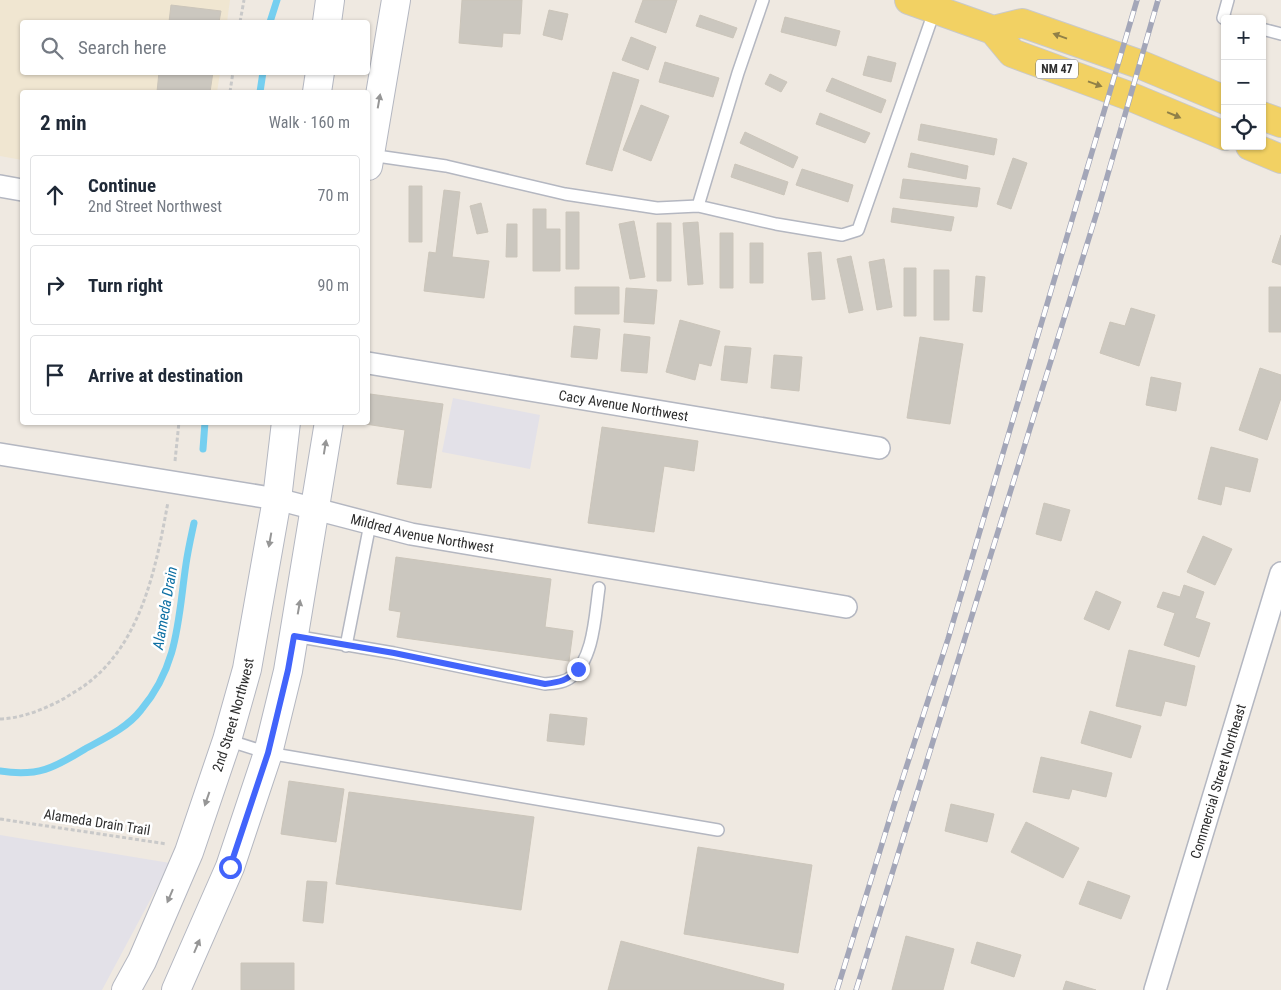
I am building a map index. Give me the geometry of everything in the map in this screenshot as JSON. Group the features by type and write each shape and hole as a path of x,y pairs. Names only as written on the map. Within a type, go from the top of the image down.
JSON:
{"main road":[{"path":"327,20 330,0"},
{"path":"370,149 396,0"},
{"path":"909,0 993,30"},
{"name":"NM 47","path":"1221,98 1139,64 1022,23 993,30 1012,53 1129,96 1221,134"},
{"path":"317,90 320,75"},
{"path":"1266,117 1281,123"},
{"path":"1260,150 1281,159"},
{"name":"2nd Street Northwest","path":"126,990 142,962 189,852 227,740 247,669 277,499 286,425"},
{"path":"176,990 183,979 230,867 268,753 288,670 329,425"}],"street":[{"path":"0,186 20,190"},
{"name":"Cacy Avenue Northwest","path":"370,363 879,448"},
{"name":"Mildred Avenue Northwest","path":"0,454 277,499 411,534 846,607"},
{"name":"Commercial Street Northeast","path":"1155,990 1281,573"}],"lane":[{"path":"698,206 738,73 763,0"},
{"path":"1224,15 1228,0"},
{"path":"370,160 446,166 583,197 656,208 698,206 776,224 842,235 858,230 935,9"},
{"path":"1266,30 1281,34"},
{"path":"346,646 370,524"},
{"path":"294,636 394,653 545,684 558,683 570,678 578,669 589,648 600,588"},
{"path":"227,740 268,753 718,830"}],"path":[{"path":"240,20 244,0"},
{"path":"230,90 233,75"},
{"path":"175,460 179,425"},
{"path":"0,719 12,718 48,708 85,685 112,659 133,626 147,595 159,550 168,500"},
{"name":"Alameda Drain Trail","path":"0,819 176,846 189,852"}],"shaded area":[{"path":"0,0 230,0 227,20 20,20 20,75 220,75 217,90 20,90 20,160 0,156"},
{"path":"453,398 540,415 530,469 442,452"},
{"path":"0,835 170,863 102,990 0,990"}],"building":[{"path":"462,0 522,0 520,34 503,33 502,47 459,43"},
{"path":"643,0 677,0 666,33 635,22"},
{"path":"171,5 221,11 219,20 169,20"},
{"path":"549,10 568,14 562,40 543,35"},
{"path":"700,15 737,28 733,38 696,26"},
{"path":"785,17 840,31 836,46 781,32"},
{"path":"631,37 656,47 648,70 622,60"},
{"path":"868,56 896,63 891,82 863,75"},
{"path":"665,62 719,78 713,97 659,82"},
{"path":"613,72 639,80 612,171 586,164"},
{"path":"770,74 787,82 781,92 765,84"},
{"path":"159,75 213,75 210,90 157,90"},
{"path":"832,78 886,100 881,113 826,91"},
{"path":"641,105 669,116 651,161 623,150"},
{"path":"820,113 870,133 865,143 816,124"},
{"path":"921,124 997,139 994,155 918,140"},
{"path":"745,132 798,157 793,168 740,143"},
{"path":"911,153 968,166 966,179 908,167"},
{"path":"1013,158 1027,163 1011,209 997,204"},
{"path":"735,164 788,182 784,195 731,177"},
{"path":"802,169 853,185 848,202 796,185"},
{"path":"903,179 980,188 977,207 900,198"},
{"path":"409,186 422,186 422,242 409,242"},
{"path":"444,190 460,192 452,257 489,261 484,298 424,291 429,252 436,253"},
{"path":"481,203 488,232 477,234 470,206"},
{"path":"893,208 954,217 951,231 891,222"},
{"path":"533,209 546,209 546,229 560,229 560,271 533,271"},
{"path":"566,212 579,212 579,269 566,269"},
{"path":"634,221 645,277 630,279 619,224"},
{"path":"698,222 703,284 688,285 683,223"},
{"path":"657,223 671,223 671,281 657,281"},
{"path":"507,224 517,224 517,257 506,257"},
{"path":"720,233 733,233 733,288 720,288"},
{"path":"1281,235 1281,265 1272,262"},
{"path":"750,243 763,243 763,283 750,283"},
{"path":"821,252 825,299 812,300 808,253"},
{"path":"851,256 863,310 849,313 837,259"},
{"path":"884,259 892,307 877,310 869,262"},
{"path":"904,268 916,268 916,316 904,316"},
{"path":"934,270 949,270 949,320 934,320"},
{"path":"976,276 985,277 982,312 973,311"},
{"path":"575,287 619,287 619,314 575,314"},
{"path":"1269,287 1281,287 1281,332 1269,332"},
{"path":"626,288 657,290 654,324 624,322"},
{"path":"1131,308 1155,315 1139,366 1100,353 1110,322 1125,326"},
{"path":"680,320 720,331 711,366 699,363 695,380 666,372"},
{"path":"574,326 600,329 597,359 571,357"},
{"path":"624,334 650,337 647,373 621,371"},
{"path":"920,337 963,344 950,424 907,418"},
{"path":"725,346 751,348 747,383 721,380"},
{"path":"774,355 802,357 799,391 771,388"},
{"path":"1260,368 1281,375 1281,398 1267,440 1239,430"},
{"path":"1151,377 1181,383 1176,411 1146,405"},
{"path":"370,394 443,404 431,488 397,484 405,430 370,425"},
{"path":"602,427 698,441 694,471 664,466 654,532 588,523"},
{"path":"1211,447 1258,459 1250,492 1225,486 1221,505 1198,499"},
{"path":"1044,503 1070,510 1061,541 1036,534"},
{"path":"1203,536 1232,549 1215,585 1187,572"},
{"path":"396,557 551,579 545,627 573,631 569,661 397,637 401,612 389,610"},
{"path":"1184,585 1204,592 1195,618 1210,623 1199,657 1164,645 1175,613 1157,607 1163,592 1180,597"},
{"path":"1096,591 1121,602 1109,630 1084,619"},
{"path":"1129,650 1195,666 1186,706 1165,701 1161,716 1116,706"},
{"path":"1090,711 1141,726 1131,758 1081,743"},
{"path":"550,714 587,718 584,745 547,741"},
{"path":"1041,757 1112,773 1106,797 1072,789 1069,799 1033,792"},
{"path":"289,781 344,789 336,842 281,834"},
{"path":"349,792 534,817 521,910 336,884"},
{"path":"951,804 994,814 987,842 945,831"},
{"path":"1026,822 1079,848 1063,878 1011,852"},
{"path":"698,847 812,865 798,953 684,934"},
{"path":"307,881 327,882 323,923 303,921"},
{"path":"1088,881 1130,896 1121,919 1079,904"},
{"path":"906,936 954,949 943,990 892,990"},
{"path":"621,941 784,984 783,990 608,990"},
{"path":"977,942 1021,955 1014,977 971,963"},
{"path":"241,963 294,963 294,990 241,990"},
{"path":"1066,981 1096,990 1063,990"}],"waterway":[{"name":"Alameda Drain","path":"271,20 277,0"},
{"name":"Alameda Drain","path":"260,90 263,75"},
{"name":"Alameda Drain","path":"203,449 205,425"},
{"name":"Alameda Drain","path":"0,771 25,773 55,766 115,732 141,710 154,693 170,658 175,640 194,523"}],"railway":[{"path":"837,990 948,639 1137,0"},
{"path":"856,990 1097,212 1158,0"}],"route":[{"path":"230,867 268,753 288,670 294,636 394,653 545,684 558,683 570,678 578,669"}]}
